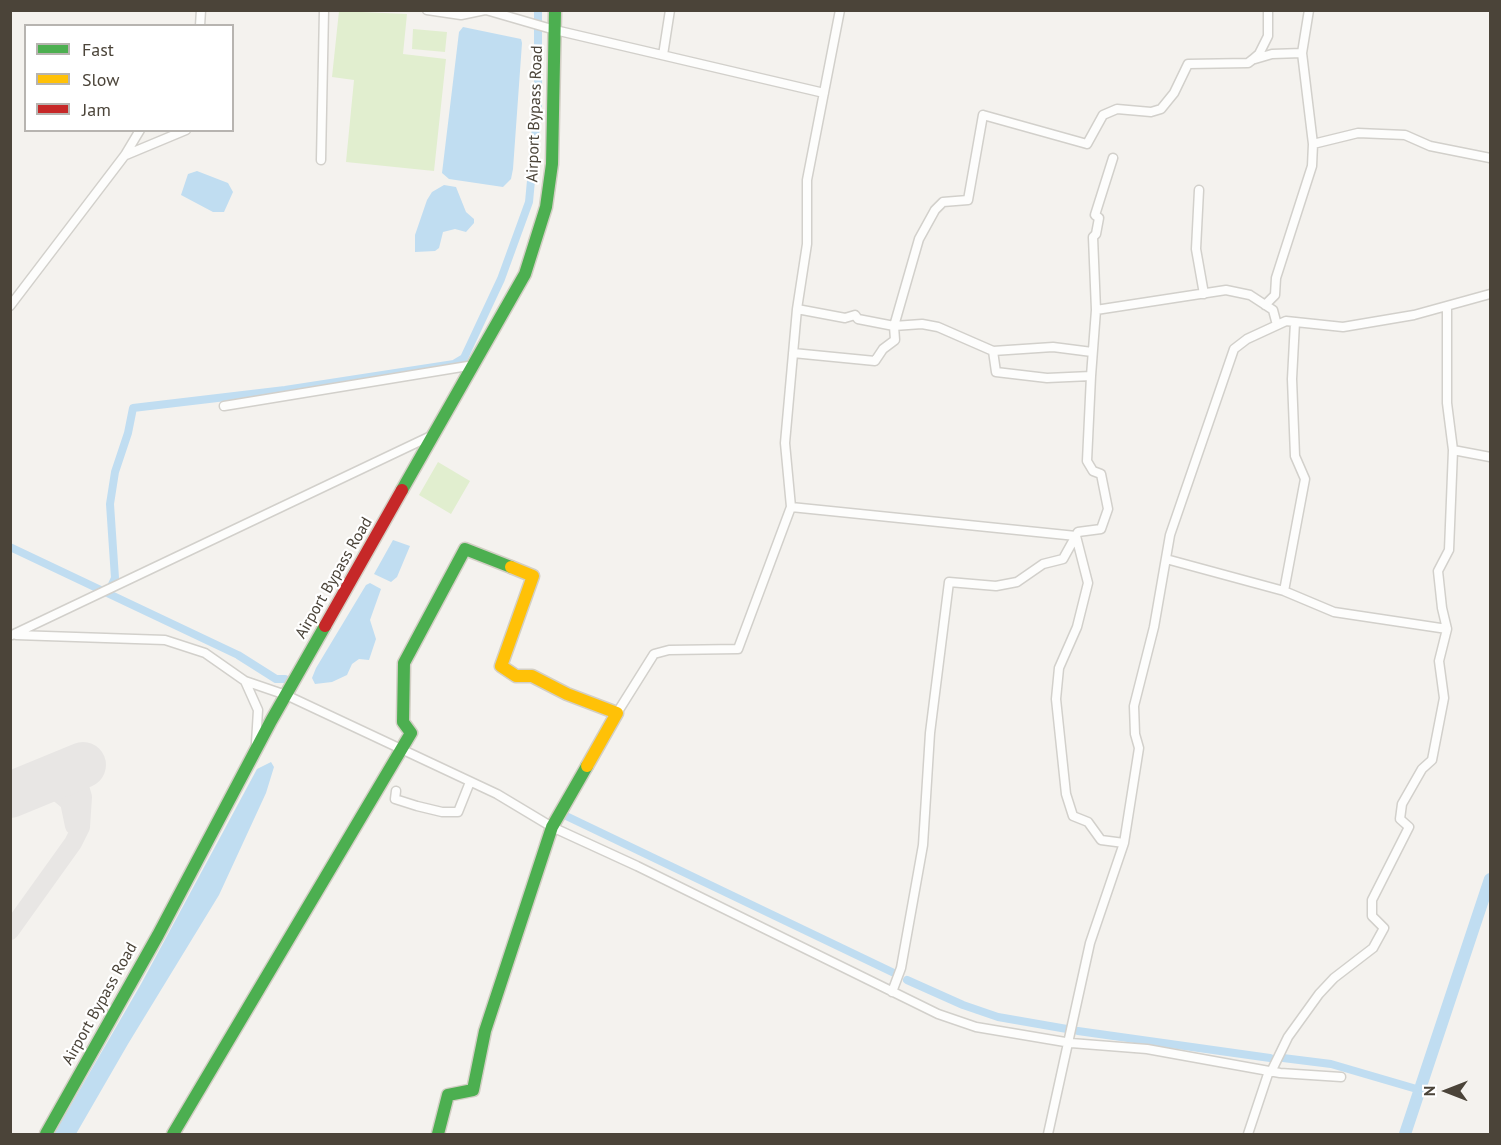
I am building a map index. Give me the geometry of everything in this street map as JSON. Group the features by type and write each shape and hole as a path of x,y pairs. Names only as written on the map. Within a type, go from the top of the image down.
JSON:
{"street":[{"path":"321,160 324,10"},
{"path":"427,10 461,15 485,10 555,30 824,93"},
{"name":"Airport Bypass Road","path":"46,1134 152,945 286,695 437,433 525,274 546,207 552,164 555,10"},
{"path":"663,55 670,10"},
{"path":"438,1134 447,1095 473,1090 485,1031 552,827 617,712 654,654 669,650 738,649 791,507 785,444 797,309 807,244 807,180 840,10"},
{"path":"1252,60 1259,54 1268,36 1268,10"},
{"path":"1266,305 1275,295 1276,278 1312,166 1313,144 1302,53 1309,10"},
{"path":"793,353 874,361 883,349 895,340 894,326 919,239 935,210 943,202 968,200 983,115 1087,144 1103,115 1117,109 1151,112 1161,109 1174,93 1188,64 1252,60 1272,54 1302,53"},
{"path":"10,306 125,155 139,132"},
{"path":"125,155 181,132"},
{"path":"1313,144 1358,133 1405,135 1430,146 1491,158"},
{"path":"892,992 901,968 923,845 930,733 949,582 996,586 1017,582 1043,564 1063,559 1078,532 1101,529 1108,509 1101,474 1093,471 1087,461 1096,310 1093,237 1096,234 1099,218 1095,215 1113,158"},
{"path":"1199,190 1196,249 1204,294"},
{"path":"1096,310 1226,290 1250,295 1266,305 1273,310 1277,325"},
{"path":"1048,1134 1062,1066 1071,1043 1090,943 1124,843 1139,748 1135,734 1134,706 1154,627 1170,535 1234,350 1247,339 1286,321 1343,327 1414,315 1491,294"},
{"path":"1248,1134 1270,1071 1282,1047 1319,994 1334,978 1373,948 1384,928 1372,916 1372,900 1409,827 1400,819 1402,804 1422,769 1432,760 1444,698 1439,661 1447,629 1438,571 1449,550 1453,450 1447,403 1448,306"},
{"path":"797,309 844,318 855,315 858,320 894,326 922,324 938,327 993,351 1053,348 1092,351"},
{"path":"1284,591 1305,479 1295,456 1292,378 1296,322"},
{"path":"993,351 996,372 1047,378 1091,376"},
{"path":"224,406 474,365"},
{"path":"11,634 437,433"},
{"path":"1453,450 1491,457"},
{"path":"791,507 1076,536"},
{"path":"1076,536 1088,583 1077,627 1059,668 1056,699 1066,794 1073,816 1088,822 1101,840 1124,843"},
{"path":"173,1134 411,733 403,722 404,663 465,549 533,576 501,666 516,676 532,676 567,694 617,712"},
{"path":"1166,559 1284,591 1334,612 1447,629"},
{"path":"11,634 179,642 205,653 245,681 286,695 497,794 552,827 637,866 938,1014 976,1027 1071,1043 1146,1049 1270,1071 1341,1077"},
{"path":"245,681 258,710 258,737 254,754"},
{"path":"396,791 395,799 442,812 458,812 470,782"}],"green space":[{"path":"339,11 407,14 403,54 446,59 434,171 346,162 354,80 332,77"},
{"path":"413,29 447,32 445,52 412,49"},
{"path":"438,462 470,481 451,514 419,495"}],"water":[{"path":"463,27 521,39 522,43 513,169 511,179 503,187 449,179 442,173 459,32"},
{"path":"197,171 228,183 233,192 224,212 213,212 181,195 188,174"},
{"path":"444,185 456,187 466,212 474,219 474,223 466,232 455,229 443,232 439,248 435,251 415,252 415,235 427,200 432,192"},
{"path":"393,540 410,546 397,577 391,582 374,574"},
{"path":"370,583 381,589 370,620 376,639 369,660 359,659 352,664 347,675 332,682 315,684 312,678 316,668 366,585"},
{"path":"271,762 274,767 266,793 219,895 76,1134 54,1134 141,984 257,769"}],"waterway":[{"path":"109,591 115,578 110,504 115,472 128,433 133,408 285,390 454,364 464,358 501,279 529,202 538,105 538,10"},
{"path":"10,547 238,655 276,679 285,679"},
{"path":"562,814 894,973"},
{"path":"1405,1134 1490,879"},
{"path":"907,980 963,1005 998,1017 1067,1029"},
{"path":"1078,1031 1270,1058"},
{"path":"1283,1058 1331,1064 1420,1090"}],"taxiway":[{"path":"10,931 73,843 81,827 83,797 75,769"},
{"path":"31,787 44,787 57,792 69,802 74,826"}],"runway":[{"path":"10,795 83,765"}],"traffic: fast":[{"path":"402,490 525,274 546,207 552,164 555,10"},
{"path":"173,1134 411,733 403,722 404,663 465,549 511,567"},
{"path":"46,1134 158,935 271,721 325,626"},
{"path":"438,1134 448,1095 473,1090 485,1031 552,827 587,766"}],"traffic: slow":[{"path":"511,567 533,576 501,666 516,676 532,676 567,694 617,713 587,766"}],"traffic: jam":[{"path":"325,626 402,490"}]}
